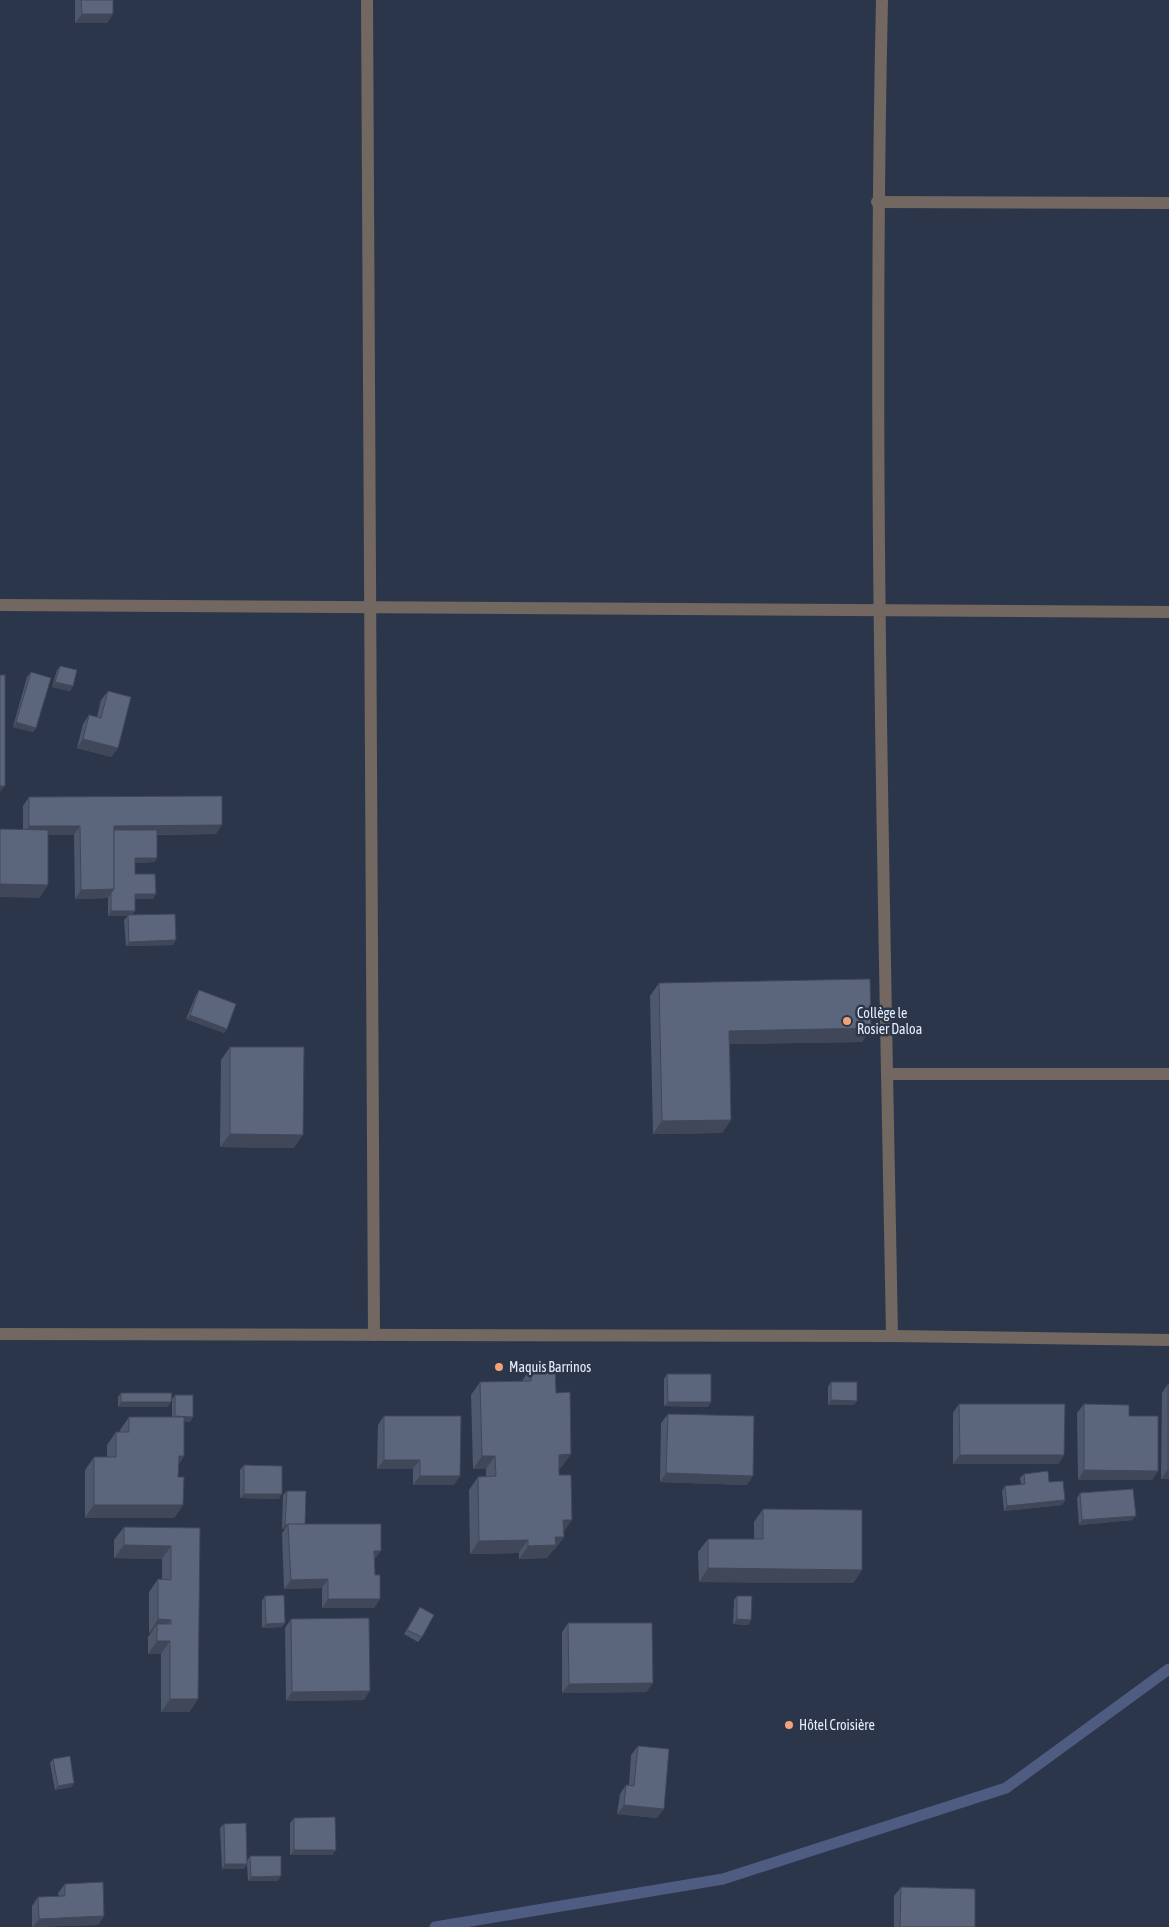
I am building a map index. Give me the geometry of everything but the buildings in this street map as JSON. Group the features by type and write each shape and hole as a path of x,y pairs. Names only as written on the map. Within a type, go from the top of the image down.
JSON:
{"street":[{"path":"367,0 374,1336"},
{"path":"882,0 877,202 878,610 892,1336"},
{"path":"877,202 1169,203"},
{"path":"0,605 1169,612"},
{"path":"887,1074 1169,1074"},
{"path":"0,1334 892,1336 1169,1340"}],"waterway":[{"path":"435,1927 723,1879 1006,1788 1169,1669"}],"place":[{"name":"Collège le Rosier Daloa","path":"847,1021"},
{"name":"Maquis Barrinos","path":"499,1367"},
{"name":"Hôtel Croisière","path":"789,1725"}]}
